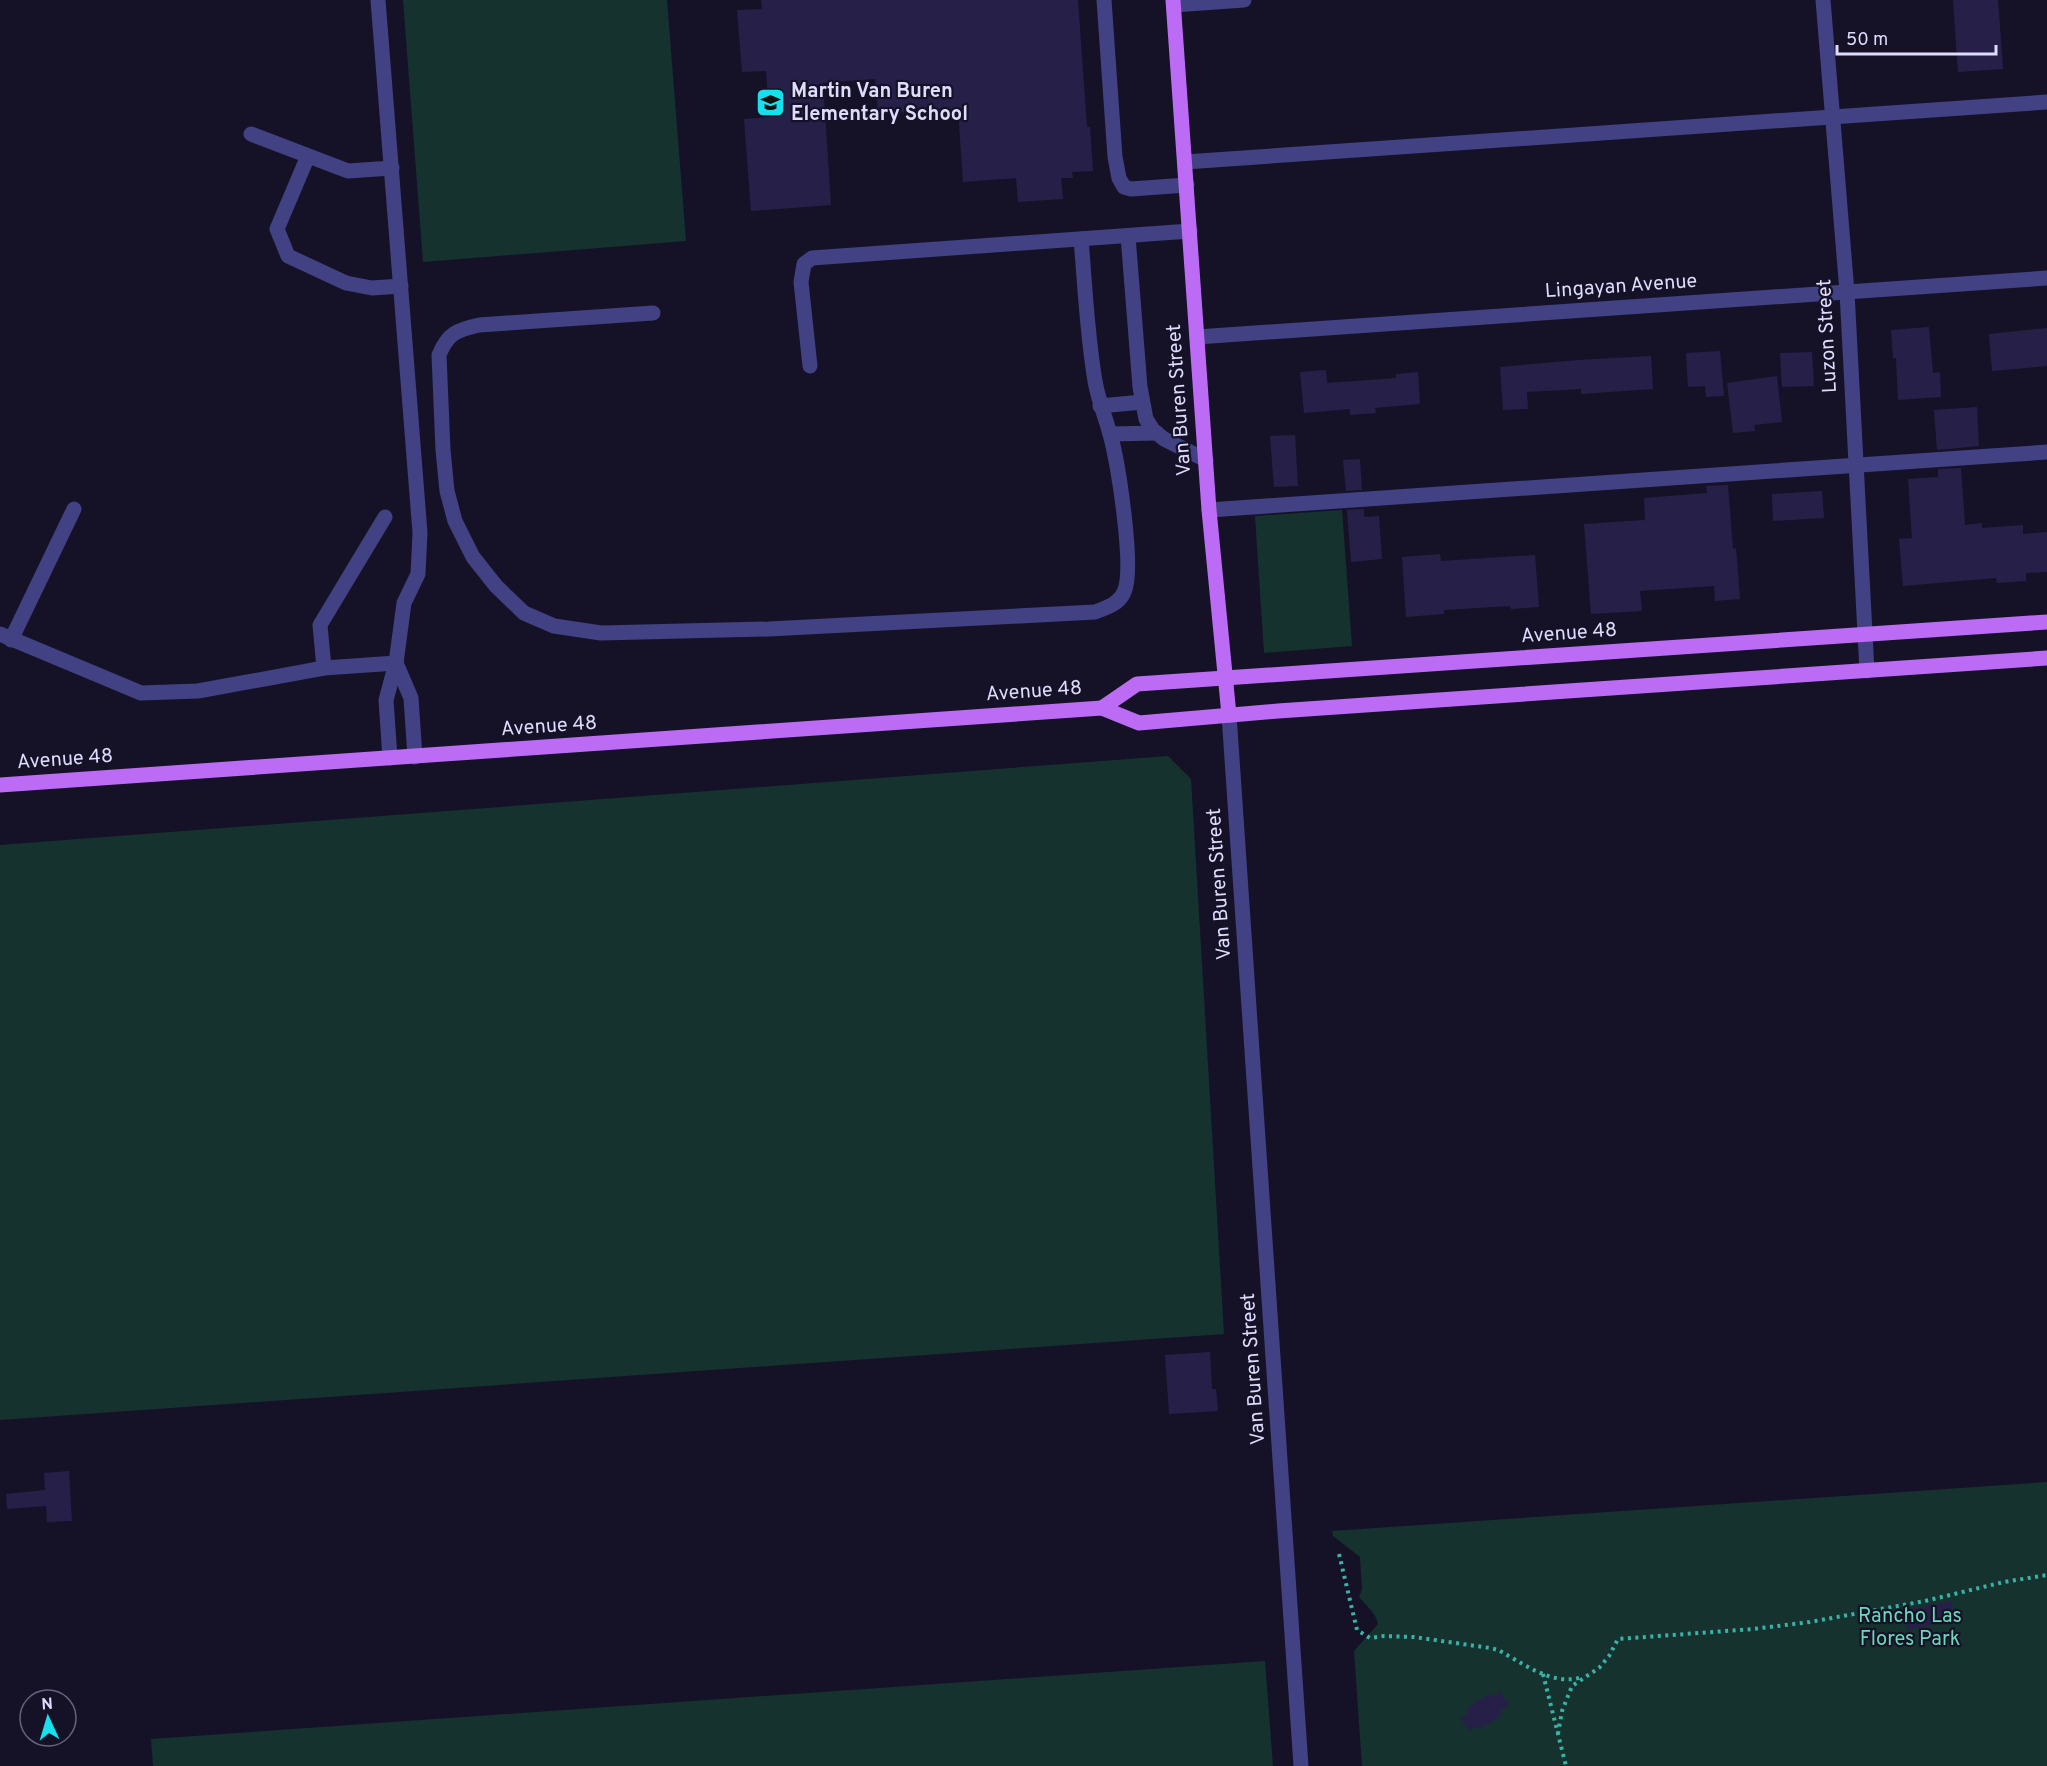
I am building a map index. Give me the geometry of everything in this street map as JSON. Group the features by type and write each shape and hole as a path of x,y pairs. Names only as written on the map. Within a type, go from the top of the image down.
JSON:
{"main road":[{"name":"Van Buren Street","path":"1174,2 1209,510 1229,715"},
{"name":"Avenue 48","path":"1102,708 1137,684 2047,622"},
{"name":"Avenue 48","path":"0,785 1102,708 1139,723 2047,658"}],"street":[{"path":"378,0 420,533 418,574 404,603 396,663 386,700 390,758"},
{"path":"1104,0 1115,157 1119,178 1124,187 1131,189 1187,185"},
{"path":"1174,2 1244,0"},
{"name":"Luzon Street","path":"1823,0 1847,292 1867,671"},
{"path":"1185,162 2047,102"},
{"path":"251,134 348,171 392,168"},
{"path":"308,156 277,229 288,256 346,283 372,288 401,286"},
{"path":"810,366 801,282 804,264 812,258 1190,231"},
{"path":"1128,236 1142,402 1146,419 1157,434 1164,439 1206,460"},
{"path":"653,313 479,325 463,329 444,341 439,355 444,460 447,490 455,522 473,557 496,586 524,613 554,626 601,633 747,629 1095,612 1113,605 1124,594 1129,576 1128,553 1110,434 1100,406 1089,334 1081,239"},
{"name":"Lingayan Avenue","path":"1197,337 2047,278"},
{"path":"1100,406 1142,402"},
{"path":"1110,434 1157,434"},
{"path":"1209,510 2047,452"},
{"path":"74,509 6,637 141,693 198,691 324,668 396,663"},
{"path":"324,668 320,625 385,517"},
{"path":"396,663 411,698 415,757"},
{"name":"Van Buren Street","path":"1229,715 1302,1766"}],"path":[{"path":"1339,1554 1357,1630 1370,1638 1414,1637 1490,1648 1557,1680 1583,1677"},
{"path":"1558,1734 1562,1711 1572,1686 1604,1663 1618,1639 1753,1629 1810,1622 2047,1575"},
{"path":"1543,1674 1566,1766"}],"green space":[{"path":"403,0 667,0 686,241 423,262"},
{"path":"1342,510 1352,646 1264,653 1255,516"},
{"path":"1168,756 1191,779 1224,1334 0,1420 0,845"},
{"name":"Rancho Las Flores Park","path":"2047,1482 2047,1766 1362,1766 1354,1651 1378,1624 1373,1613 1359,1597 1362,1589 1360,1557 1333,1536 1332,1531"},
{"path":"1265,1661 1273,1766 153,1766 151,1739"}],"building":[{"path":"761,0 1078,0 1087,127 1090,127 1093,171 1072,172 1073,178 1061,178 1063,199 1018,202 1016,178 963,182 958,109 878,114 875,79 823,83 831,205 751,211 744,119 769,117 766,71 742,72 737,10 762,9"},
{"path":"1953,0 1998,0 2003,69 1958,72"},
{"path":"1929,327 1933,373 1940,372 1941,397 1898,400 1896,358 1893,358 1891,330"},
{"path":"2047,328 2047,366 1992,371 1989,334"},
{"path":"1720,351 1724,396 1706,397 1705,386 1688,387 1686,353"},
{"path":"1812,352 1814,386 1782,387 1780,353"},
{"path":"1651,356 1653,389 1581,394 1581,389 1527,392 1528,409 1503,410 1500,367"},
{"path":"1326,370 1327,383 1396,378 1396,374 1418,372 1420,404 1375,408 1376,413 1350,415 1350,409 1304,413 1300,372"},
{"path":"1777,376 1782,422 1754,425 1755,431 1733,433 1727,383"},
{"path":"1977,407 1979,446 1937,450 1934,410"},
{"path":"1295,435 1298,486 1274,487 1270,436"},
{"path":"1360,459 1362,490 1346,491 1343,460"},
{"path":"1961,468 1965,525 1982,523 1982,528 2023,525 2023,534 2047,532 2047,572 2026,573 2026,581 1997,583 1996,578 1903,586 1899,539 1912,538 1908,479 1938,477 1938,469"},
{"path":"1728,485 1740,599 1715,601 1714,586 1640,591 1642,611 1591,614 1584,524 1645,520 1644,498 1707,493 1706,486"},
{"path":"1822,491 1824,518 1773,521 1772,494"},
{"path":"1364,509 1364,517 1379,516 1382,559 1351,562 1347,510"},
{"path":"1440,554 1441,561 1535,555 1539,607 1511,609 1510,606 1444,610 1444,614 1406,617 1402,557"},
{"path":"1210,1352 1212,1389 1216,1389 1218,1411 1169,1414 1165,1355"},
{"path":"69,1471 72,1521 47,1522 46,1506 7,1509 6,1494 45,1490 44,1473"},
{"path":"1951,1601 1955,1620 1907,1630 1903,1611"},
{"path":"1500,1692 1510,1705 1500,1711 1502,1715 1480,1729 1478,1726 1469,1731 1460,1718 1469,1712 1467,1708 1489,1694 1491,1697"}],"place":[{"name":"Martin Van Buren Elementary School","path":"770,103"}]}
